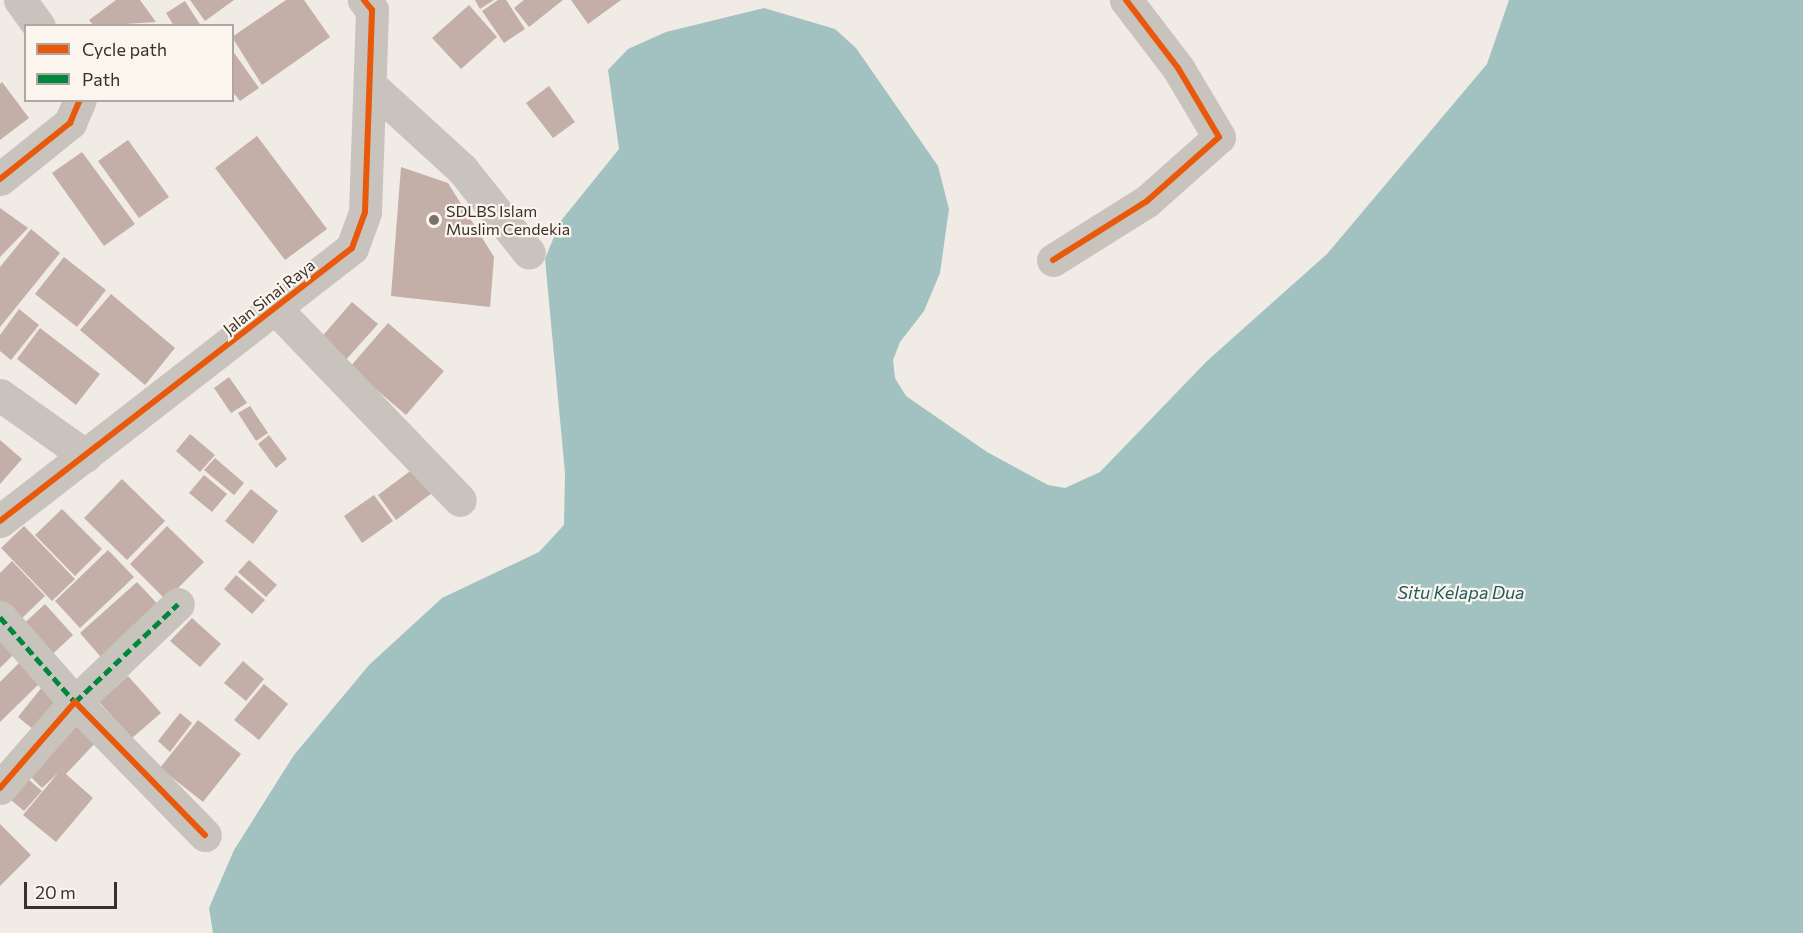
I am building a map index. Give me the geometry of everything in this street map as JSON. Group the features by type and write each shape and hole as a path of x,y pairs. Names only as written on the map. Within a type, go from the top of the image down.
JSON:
{"street":[{"path":"20,0 38,24"},
{"path":"1053,260 1147,201 1220,137 1178,68 1126,0"},
{"name":"Jalan Sinai Raya","path":"0,521 344,257 358,238 364,212 374,3"},
{"path":"370,85 462,169 529,253"},
{"path":"0,179 70,123 79,102"},
{"path":"276,309 460,500"},
{"path":"0,395 86,456"},
{"path":"0,788 75,702 178,604"},
{"path":"0,617 75,702 205,835"}],"water":[{"name":"Situ Kelapa Dua","path":"1509,0 1803,0 1803,933 213,933 209,908 234,850 294,755 369,665 442,598 539,552 564,525 565,473 545,259 560,222 619,149 608,70 628,49 666,32 764,8 835,29 856,48 938,166 949,209 940,273 924,311 900,342 893,360 895,378 906,396 987,452 1048,485 1065,488 1100,472 1207,361 1327,254 1487,64"}],"building":[{"path":"116,0 140,0 156,22 92,24 89,20"},
{"path":"190,0 234,0 205,21"},
{"path":"286,0 304,0 330,37 262,85 234,40 234,36"},
{"path":"475,0 494,0 480,9"},
{"path":"498,0 506,0 525,29 504,43 482,11"},
{"path":"524,0 563,0 529,27 514,8"},
{"path":"571,0 621,0 588,24"},
{"path":"185,1 200,24 173,24 166,13"},
{"path":"469,5 497,37 461,69 432,38"},
{"path":"234,53 259,88 240,101 234,94"},
{"path":"2,82 29,118 0,140 0,84"},
{"path":"549,86 575,122 553,138 526,103"},
{"path":"257,136 327,229 285,260 215,168"},
{"path":"128,140 169,197 139,218 98,161"},
{"path":"82,152 135,224 104,246 52,173"},
{"name":"SDLBS Islam Muslim Cendekia","path":"401,167 448,183 494,257 490,307 391,296"},
{"path":"0,208 28,228 0,257"},
{"path":"31,229 60,253 0,327 0,267"},
{"path":"64,257 106,290 77,327 35,294"},
{"path":"111,294 175,348 145,385 80,330"},
{"path":"352,302 378,324 343,363 318,341"},
{"path":"19,309 39,325 11,360 0,351 0,335"},
{"path":"388,323 444,371 406,415 350,367"},
{"path":"40,328 100,374 76,405 17,359"},
{"path":"229,377 247,403 231,413 214,388"},
{"path":"250,406 268,433 256,441 238,413"},
{"path":"190,434 215,455 200,472 176,451"},
{"path":"269,435 287,459 276,468 258,444"},
{"path":"0,440 22,459 0,484"},
{"path":"215,458 244,483 234,495 204,470"},
{"path":"417,466 436,490 396,520 378,495"},
{"path":"204,475 227,494 212,512 189,493"},
{"path":"122,479 165,521 127,560 84,518"},
{"path":"251,489 278,511 253,544 225,521"},
{"path":"374,495 393,521 362,543 344,516"},
{"path":"62,509 102,549 75,576 35,535"},
{"path":"24,526 75,579 52,601 1,548"},
{"path":"167,526 204,562 166,600 130,564"},
{"path":"108,550 134,577 80,628 55,601"},
{"path":"249,560 277,585 266,597 238,572"},
{"path":"12,561 45,596 19,621 0,601 0,573"},
{"path":"236,575 265,600 252,614 224,589"},
{"path":"137,582 164,611 106,663 80,633"},
{"path":"45,604 73,635 45,661 17,630"},
{"path":"192,618 221,644 200,667 170,641"},
{"path":"0,634 17,651 0,668"},
{"path":"23,659 44,679 0,722 0,682"},
{"path":"243,661 264,679 246,701 224,683"},
{"path":"128,676 161,713 132,738 99,702"},
{"path":"264,684 288,704 259,740 234,720"},
{"path":"42,687 64,705 40,735 18,717"},
{"path":"180,713 192,723 170,752 158,741"},
{"path":"198,720 241,754 203,802 160,768"},
{"path":"78,722 98,740 66,774 50,760 93,798 56,842 23,815 58,773 42,788 28,774"},
{"path":"21,773 42,791 24,811 4,794"},
{"path":"0,824 31,855 0,886"}],"marked path":[{"path":"0,617 75,702 178,604"}],"cycle path":[{"path":"0,521 352,248 365,212 372,10 364,0"},
{"path":"1053,260 1147,201 1219,137 1178,68 1126,0"},
{"path":"0,179 70,123 79,102"},
{"path":"0,788 75,702 205,835"}],"place":[{"name":"SDLBS Islam Muslim Cendekia","path":"434,220"}]}
